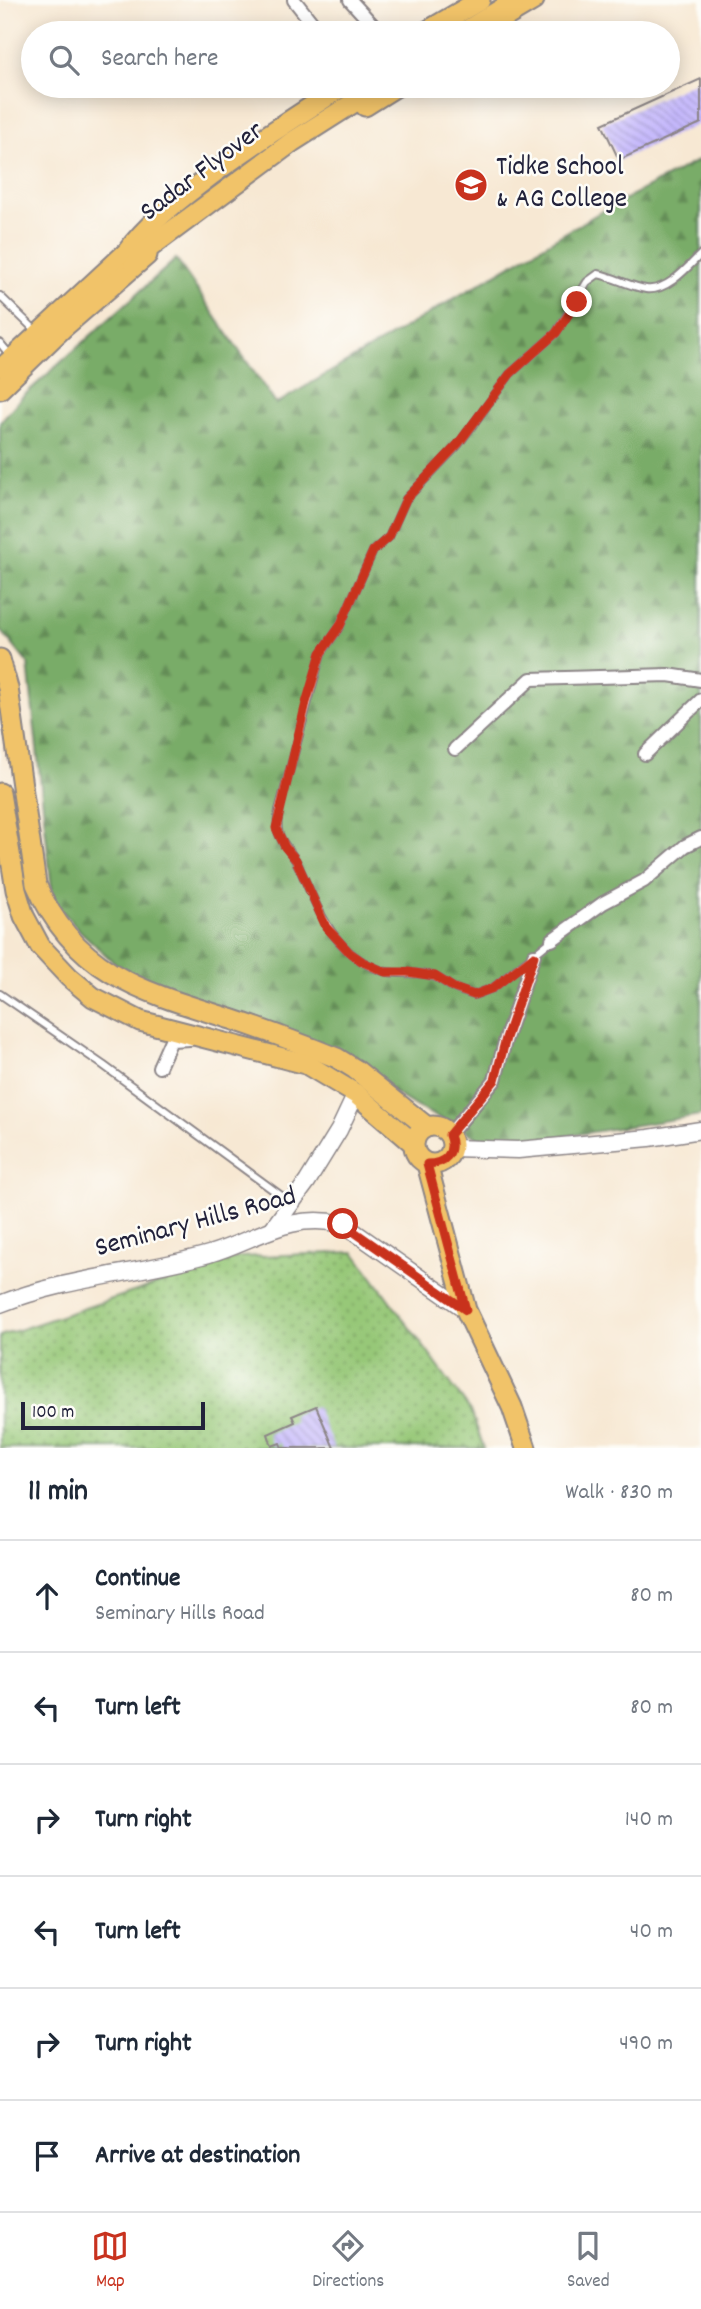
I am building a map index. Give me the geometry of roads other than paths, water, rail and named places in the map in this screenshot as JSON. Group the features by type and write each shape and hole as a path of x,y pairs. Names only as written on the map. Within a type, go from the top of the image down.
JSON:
{"main road":[{"path":"444,21 480,0"},
{"path":"469,21 502,0"},
{"path":"482,21 516,0"},
{"path":"500,21 534,0"},
{"path":"0,389 131,258 141,233 160,215 274,130 325,98"},
{"name":"Sadar Flyover","path":"131,258 149,248 170,225 285,137 348,98"},
{"name":"Sadar Flyover","path":"170,225 361,98"},
{"path":"4,357 131,258 378,98"},
{"path":"0,659 8,688 36,884 47,908 63,932 113,976 154,995 337,1058 355,1069 427,1127"},
{"path":"0,793 16,890 24,916 40,946 93,997 140,1021 306,1064 356,1094 413,1143"},
{"path":"427,1127 443,1129 451,1141 447,1158 438,1164 427,1164 419,1160 414,1152 413,1143 418,1133 427,1127"},
{"path":"427,1164 466,1310 512,1407 526,1448"}],"street":[{"path":"294,0 311,21"},
{"path":"350,0 369,21"},
{"path":"455,749 531,679 668,675 701,680"},
{"path":"646,754 701,700"},
{"path":"552,940 603,903 644,881 685,846 701,838"},
{"path":"534,956 506,1038 495,1080 451,1141 518,1150 649,1138 701,1130"},
{"path":"159,1068 171,1040 208,1039"},
{"path":"273,1228 307,1182 339,1130 356,1094"},
{"name":"Seminary Hills Road","path":"0,1304 31,1292 210,1254 273,1228 319,1219 343,1224 466,1310"}],"lane":[{"path":"552,940 493,988 474,995 454,988 435,976 385,972 363,962 350,953 326,927 296,860 285,847 276,828 279,810 321,653 340,626 373,551 389,537 406,499 458,444 510,374 556,333 587,282 598,274 646,289 661,287 701,254"},
{"path":"0,296 38,333"},
{"path":"0,994 103,1065 291,1203"}],"place":[{"name":"Tidke School & AG College","path":"471,185"}]}
